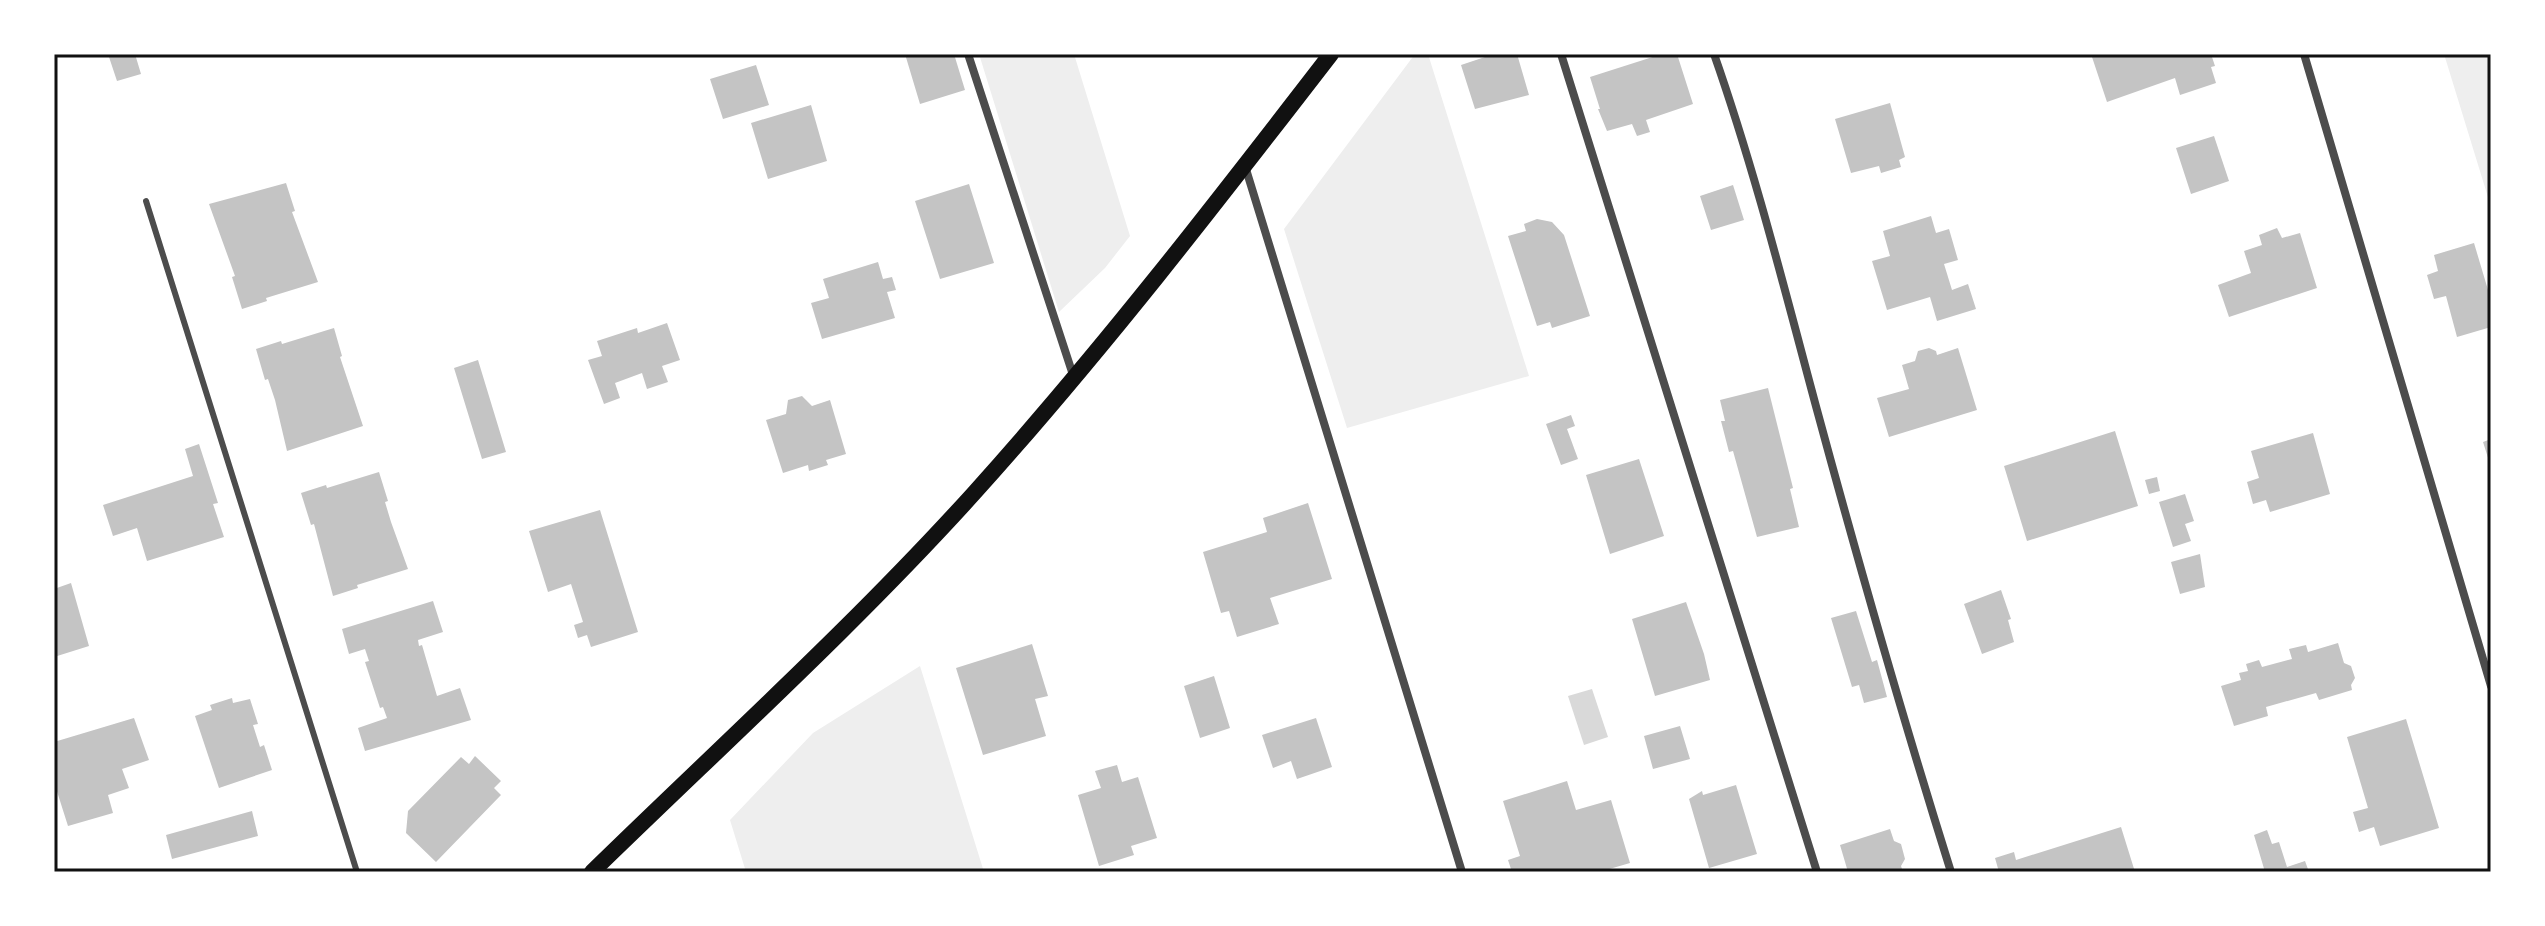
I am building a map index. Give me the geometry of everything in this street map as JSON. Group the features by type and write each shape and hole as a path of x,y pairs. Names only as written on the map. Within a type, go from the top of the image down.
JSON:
{"main road":[{"path":"592,872 875,597 974,493 1074,379 1331,54"}],"street":[{"path":"968,54 1074,379"},
{"path":"1561,54 1817,872"},
{"path":"1714,54 1740,129 1861,574 1951,872"},
{"path":"2304,54 2491,686"},
{"path":"1245,165 1462,872"}],"lane":[{"path":"146,201 357,872"}],"shaded area":[{"path":"979,54 1074,54 1130,236 1105,268 1059,312"},
{"path":"1415,54 1428,54 1529,376 1347,428 1284,229"},
{"path":"2444,54 2491,54 2491,207"},
{"path":"920,666 984,872 746,872 730,820 813,733"},
{"path":"1592,689 1608,737 1584,745 1568,696"}],"building":[{"path":"108,54 135,54 141,74 117,81"},
{"path":"905,54 954,54 965,90 920,104"},
{"path":"1494,54 1517,54 1529,95 1475,109 1461,65"},
{"path":"1662,54 1677,54 1693,104 1646,120 1650,132 1637,136 1632,124 1607,131 1590,77"},
{"path":"2091,54 2211,54 2216,83 2180,95 2175,78 2107,102"},
{"path":"756,65 769,105 723,119 710,79"},
{"path":"1890,103 1905,157 1899,160 1901,167 1881,173 1879,166 1851,173 1835,119"},
{"path":"811,105 827,161 768,179 751,123"},
{"path":"2214,136 2229,181 2191,194 2176,148"},
{"path":"286,183 295,211 292,212 318,282 242,309 232,277 235,276 209,204"},
{"path":"969,184 994,263 940,279 915,201"},
{"path":"1733,185 1744,220 1711,230 1700,196"},
{"path":"1931,216 1936,233 1949,229 1958,260 1944,264 1952,290 1968,284 1976,309 1937,321 1930,297 1887,310 1872,261 1890,256 1883,231"},
{"path":"1537,219 1552,222 1564,235 1590,316 1552,328 1550,322 1537,326 1508,236 1526,231 1524,224"},
{"path":"2277,228 2282,238 2300,233 2317,288 2229,317 2218,285 2251,273 2244,251 2262,245 2259,235"},
{"path":"2474,243 2491,300 2491,327 2457,337 2446,296 2434,299 2427,275 2438,271 2434,255"},
{"path":"878,262 883,279 892,277 896,290 887,292 895,318 822,339 811,303 829,298 823,279"},
{"path":"667,323 680,360 662,366 668,382 647,389 642,373 615,383 620,398 604,404 588,360 602,356 597,341 637,328 638,333"},
{"path":"334,328 340,357 363,426 287,451 275,400 256,349"},
{"path":"1929,348 1937,355 1958,348 1977,410 1889,437 1877,398 1909,389 1902,365 1915,361 1918,351"},
{"path":"478,360 506,452 482,459 454,368"},
{"path":"1768,388 1793,488 1790,489 1799,527 1757,537 1733,451 1729,452 1721,421 1725,421 1720,400"},
{"path":"802,396 812,406 830,400 846,454 826,460 828,465 809,471 808,465 783,473 766,420 786,414 788,400"},
{"path":"1571,415 1575,426 1567,429 1578,459 1561,465 1546,424"},
{"path":"2115,431 2138,506 2027,541 2004,466"},
{"path":"2313,433 2330,494 2270,512 2266,500 2253,504 2247,482 2259,478 2251,451"},
{"path":"2491,439 2491,464 2490,464 2483,442"},
{"path":"199,444 218,503 213,504 224,537 147,561 137,528 113,536 103,505 193,476 185,449"},
{"path":"1639,459 1664,536 1610,554 1586,475"},
{"path":"379,472 388,501 385,502 408,569 333,596 314,524 311,525 301,493"},
{"path":"2157,477 2160,491 2149,494 2145,480"},
{"path":"2185,494 2194,521 2185,524 2191,541 2173,547 2159,502"},
{"path":"1308,503 1332,579 1270,598 1279,624 1237,637 1229,611 1221,613 1203,552 1267,532 1263,518"},
{"path":"600,510 638,632 591,647 587,635 578,638 574,625 583,622 571,584 548,592 529,531"},
{"path":"2200,554 2205,587 2180,594 2171,562"},
{"path":"71,583 89,646 54,657 54,589"},
{"path":"2001,590 2011,619 2008,620 2014,642 1982,654 1964,604"},
{"path":"433,601 443,632 418,640 419,646 422,645 437,696 460,688 471,720 365,751 358,728 387,718 383,707 380,708 365,662 369,661 365,649 349,654 342,629"},
{"path":"1686,602 1710,680 1655,696 1632,619"},
{"path":"1856,611 1872,662 1877,660 1887,697 1864,703 1859,685 1852,687 1831,618"},
{"path":"2338,643 2344,663 2351,666 2355,678 2352,690 2319,700 2316,693 2266,707 2268,716 2234,726 2221,686 2241,680 2239,673 2248,671 2246,664 2259,660 2262,667 2292,659 2289,649 2306,645 2308,652"},
{"path":"1032,644 1048,696 1035,699 1046,736 983,755 956,668"},
{"path":"1214,676 1230,728 1200,738 1184,686"},
{"path":"232,698 233,703 250,699 258,724 253,725 272,770 219,788 195,716 212,710 210,705"},
{"path":"134,718 149,760 122,769 129,788 108,795 113,813 68,826 54,782 54,742"},
{"path":"1316,718 1332,767 1297,779 1291,761 1273,768 1262,735"},
{"path":"2406,719 2439,828 2380,846 2374,827 2359,832 2353,812 2368,808 2347,737"},
{"path":"1680,726 1690,759 1653,769 1644,736"},
{"path":"475,756 501,781 494,788 501,795 436,862 406,833 408,811 461,757 469,764"},
{"path":"1117,765 1122,782 1138,777 1157,838 1131,846 1134,855 1099,866 1078,795 1101,788 1095,771"},
{"path":"1567,781 1576,810 1611,800 1630,863 1599,872 1512,872 1508,860 1520,856 1503,801"},
{"path":"1736,785 1757,854 1709,868 1689,799 1702,791 1703,795"},
{"path":"252,811 258,836 172,859 166,835"},
{"path":"2121,827 2135,872 1999,872 1995,858 2014,852 2016,860"},
{"path":"1890,829 1894,841 1901,844 1905,859 1901,866 1903,872 1848,872 1840,845"},
{"path":"2267,830 2272,844 2279,842 2287,867 2305,861 2309,872 2265,872 2254,835"}]}
